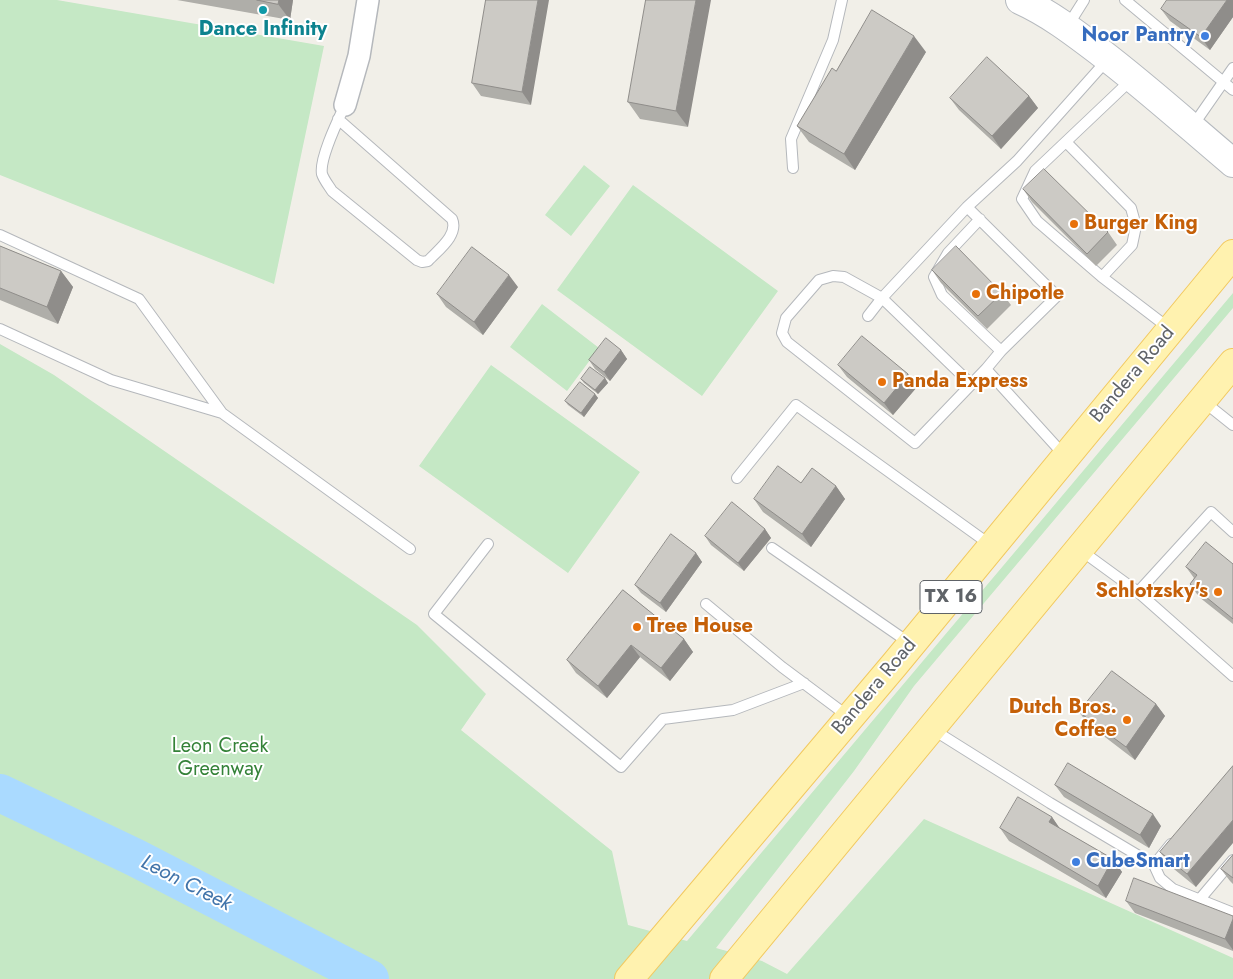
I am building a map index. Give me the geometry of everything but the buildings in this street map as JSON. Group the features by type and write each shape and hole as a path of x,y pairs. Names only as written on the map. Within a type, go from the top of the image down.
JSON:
{"main road":[{"path":"1020,0 1039,9 1108,58 1233,163"},
{"name":"Bandera Road","path":"629,979 912,644 1233,254"},
{"path":"724,979 1233,364"}],"street":[{"path":"342,112 359,56 368,0"}],"lane":[{"path":"793,168 791,139 833,40 842,0"},
{"path":"1067,28 1084,0"},
{"path":"1125,0 1233,90"},
{"path":"868,316 882,298 967,207 1017,160 1108,58"},
{"path":"1191,128 1233,68"},
{"path":"1133,78 1034,171 1022,199 1037,221 1102,278 1171,330"},
{"path":"342,112 452,219 454,231 428,261 422,262 417,260 332,191 322,176 321,163 342,112"},
{"path":"1066,142 1131,208 1136,226 1132,245 1102,278"},
{"path":"967,207 1057,296 1000,351 986,369 915,442 788,342 782,333 786,318 819,280 833,276 844,277 882,298 971,384"},
{"path":"980,219 948,253 934,277 942,295 1000,351"},
{"path":"0,235 139,299 222,413 410,549"},
{"path":"0,329 111,380 222,413"},
{"path":"986,369 1066,457"},
{"path":"1202,400 1233,425"},
{"path":"737,478 796,405 992,547"},
{"path":"1138,592 1211,512 1233,532"},
{"path":"488,544 434,614 621,767 663,719 733,710 804,684"},
{"path":"772,548 912,644"},
{"path":"1079,550 1138,592 1233,676"},
{"path":"706,604 782,667 850,718"},
{"path":"932,728 1050,803 1154,865 1160,878 1173,888 1233,913"},
{"path":"1154,865 1179,836"},
{"path":"1200,900 1233,860"}],"green space":[{"path":"0,0 57,0 324,46 274,284 0,175"},
{"path":"584,165 610,186 571,236 545,215"},
{"path":"633,185 778,291 702,396 557,290"},
{"name":"Leon Creek Greenway","path":"1233,293 1233,308 914,686 854,771 716,948 762,961 787,974 924,819 1233,958 1233,979 0,979 0,344 54,375 417,625 486,694 461,730 612,851 628,925 687,941"},
{"path":"542,304 599,348 567,391 510,347"},
{"path":"491,365 640,472 568,573 419,466"}],"waterway":[{"name":"Leon Creek","path":"0,793 136,858 370,979"}],"place":[{"name":"Dance Infinity","path":"263,10"},
{"name":"Noor Pantry","path":"1205,36"},
{"name":"Burger King","path":"1074,224"},
{"name":"Chipotle","path":"976,294"},
{"name":"Panda Express","path":"882,382"},
{"name":"Schlotzsky's","path":"1218,592"},
{"name":"Tree House","path":"637,627"},
{"name":"Dutch Bros. Coffee","path":"1127,720"},
{"name":"CubeSmart","path":"1076,862"}]}
